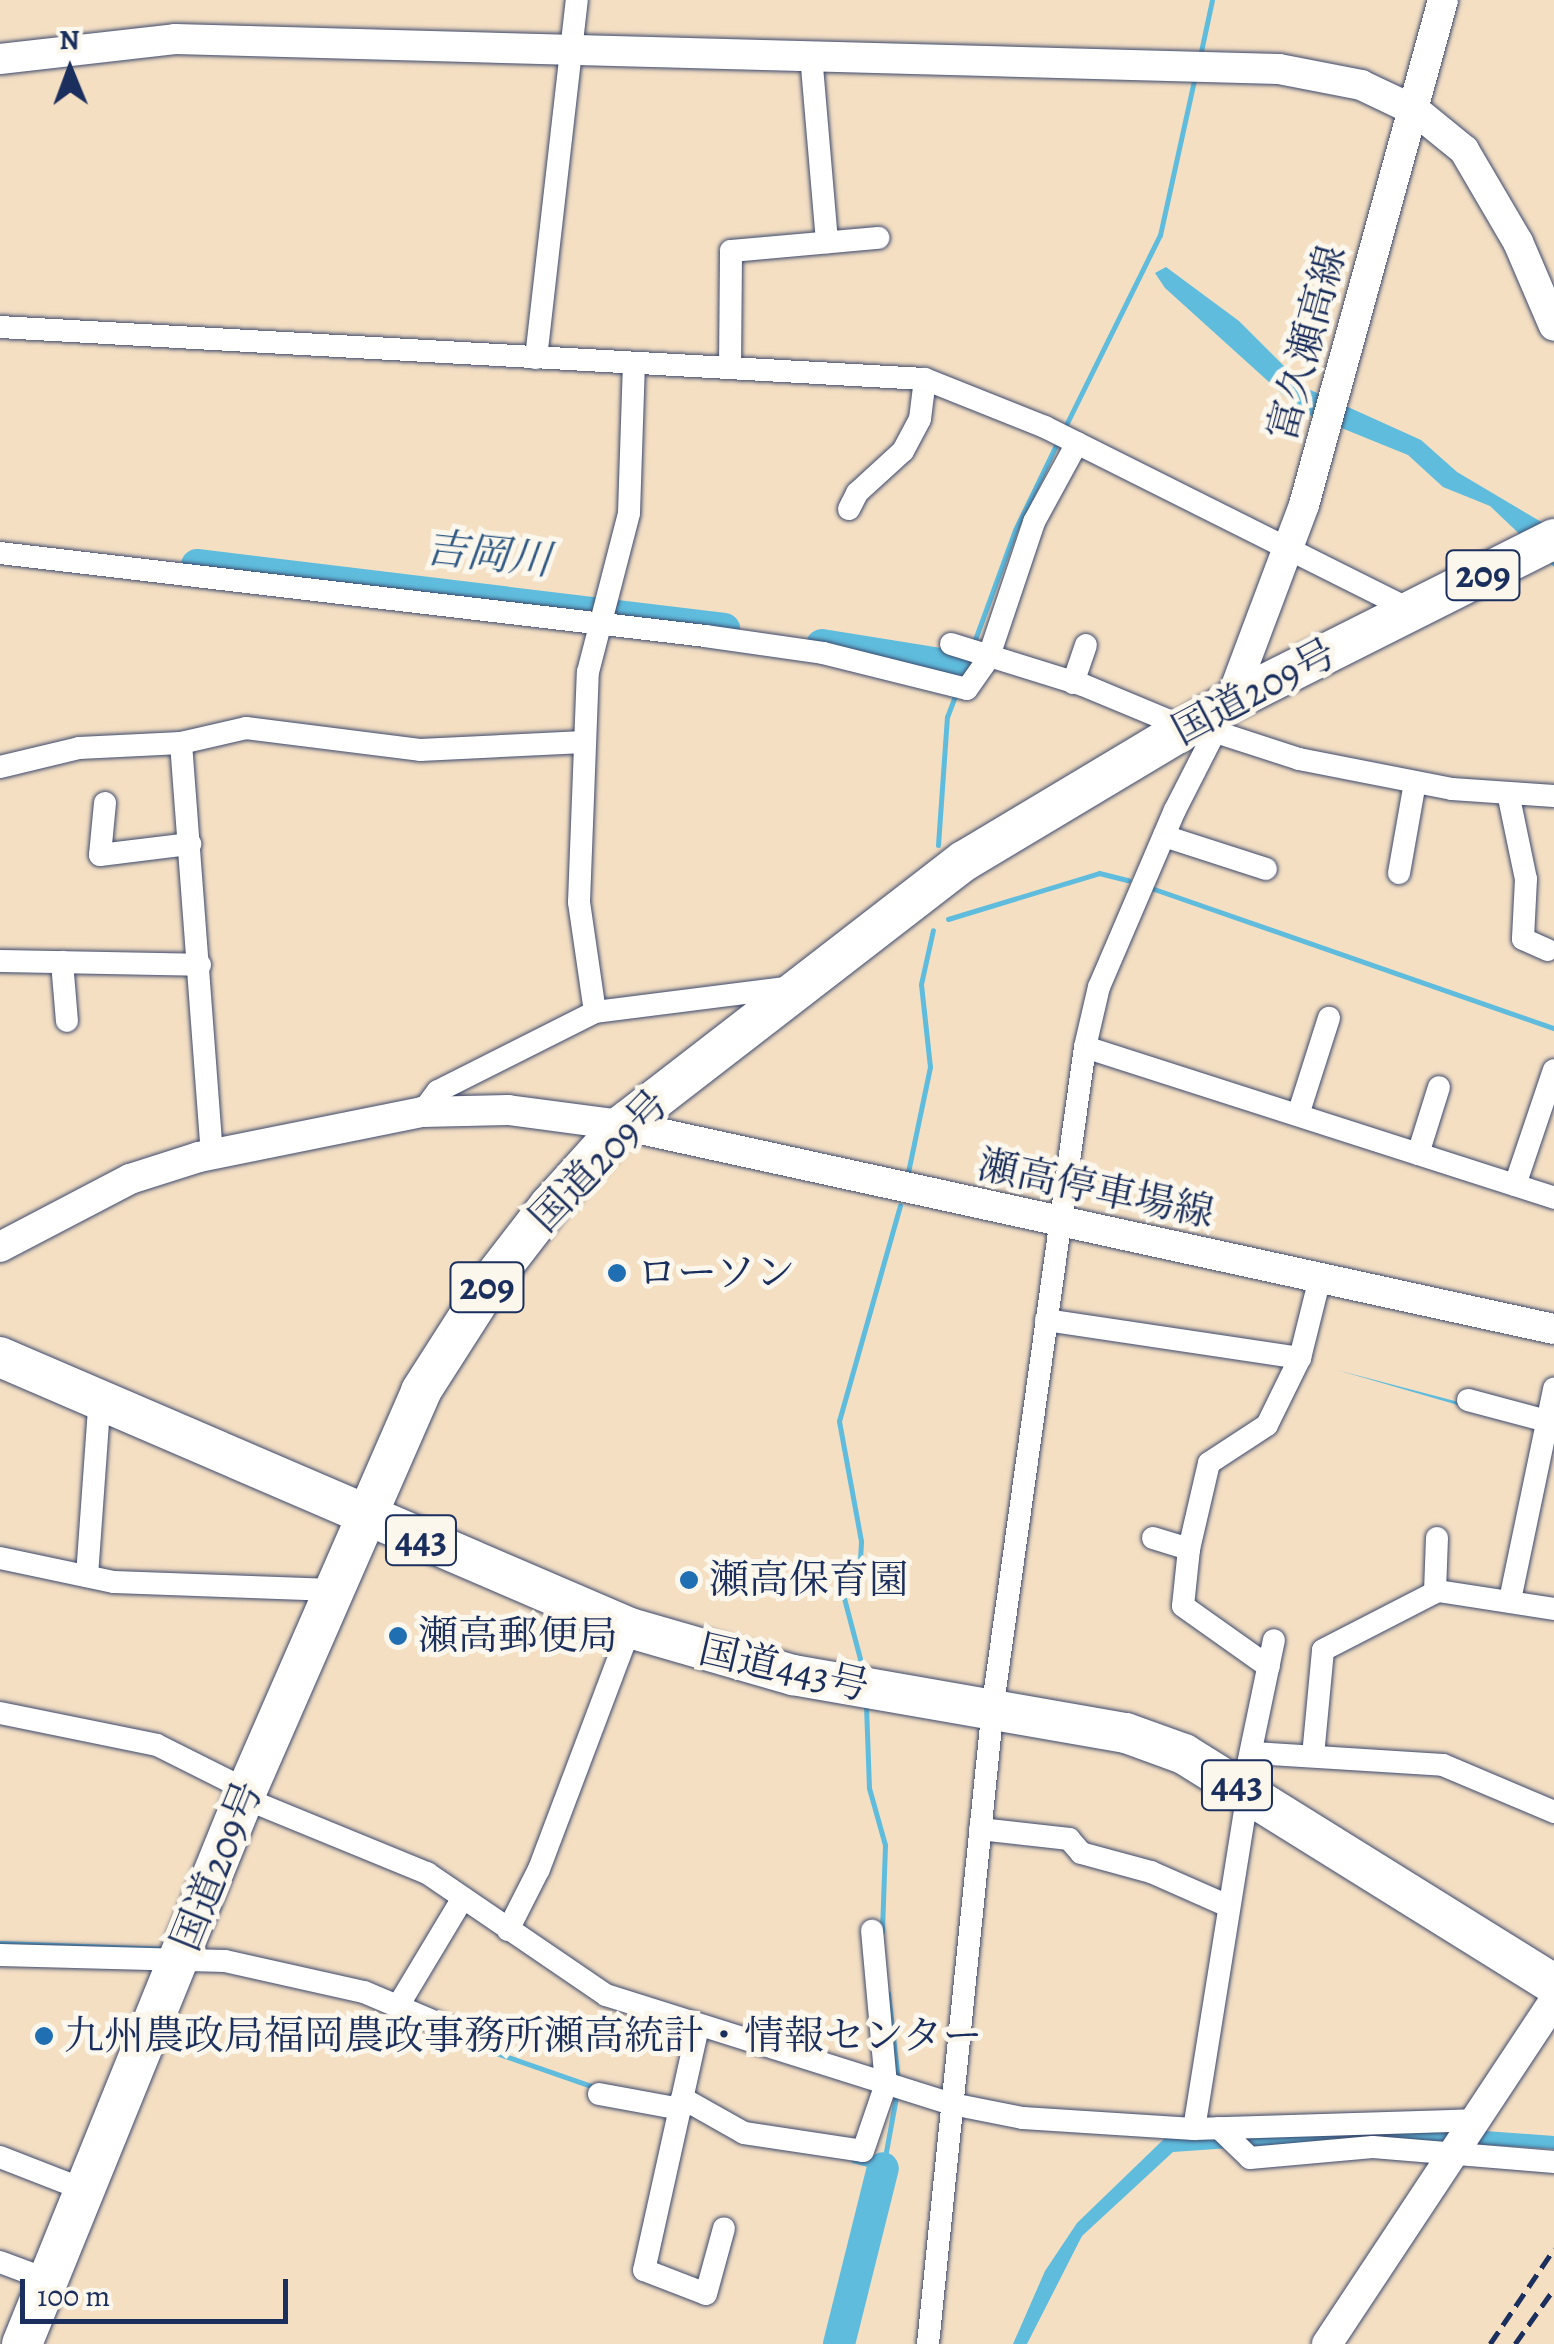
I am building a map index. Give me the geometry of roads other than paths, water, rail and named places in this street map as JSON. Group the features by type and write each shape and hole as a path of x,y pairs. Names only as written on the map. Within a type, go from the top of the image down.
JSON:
{"highway":[{"name":"国道209号","path":"22,2344 51,2282 245,1794 364,1514 421,1391 492,1280 622,1125 792,987 964,861 1210,721 1554,539"},
{"name":"国道443号","path":"0,1356 630,1628 718,1656 866,1688 1126,1734 1248,1778 1554,1984"}],"street":[{"path":"536,358 576,49 577,0"},
{"name":"富久瀬高線","path":"1210,721 1288,550 1416,111 1443,0"},
{"path":"0,59 175,40 1279,69 1361,85 1416,111 1464,150 1518,242 1554,326"},
{"path":"810,55 826,242"},
{"path":"730,368 731,251 878,238"},
{"path":"0,328 925,380 977,396 1077,443 1412,611"},
{"path":"595,1012 579,902 588,772 584,742 588,672 629,513 634,362"},
{"path":"849,510 856,493 903,451 920,418 925,380"},
{"path":"0,552 823,653 966,690 988,659 1034,522 1077,443"},
{"path":"951,644 988,659 1210,721 1299,759 1415,782 1554,796"},
{"path":"1073,682 1086,645"},
{"path":"928,2344 993,1710 1085,1047 1099,987 1210,721"},
{"path":"0,767 78,748 181,742 246,728 420,750 584,742"},
{"path":"181,742 212,1154"},
{"path":"1399,874 1415,782"},
{"path":"1508,793 1526,879 1523,939 1548,950"},
{"path":"105,803 100,855 190,844"},
{"path":"1164,836 1266,869"},
{"path":"0,961 200,965"},
{"path":"62,962 67,1021"},
{"path":"422,1112 438,1090 595,1012 792,987"},
{"path":"1298,1116 1329,1018"},
{"path":"1085,1047 1554,1198"},
{"path":"1515,1186 1554,1070"},
{"path":"1418,1154 1438,1087"},
{"name":"瀬高停車場線","path":"0,1247 130,1179 212,1154 422,1112 508,1110 622,1125 1554,1329"},
{"path":"1270,1667 1183,1606 1189,1549 1209,1463 1268,1425 1300,1358 1320,1278"},
{"path":"1046,1320 1300,1358"},
{"path":"1510,1600 1554,1389"},
{"path":"87,1576 100,1396"},
{"path":"1468,1400 1548,1421"},
{"path":"1153,1538 1189,1549"},
{"path":"1435,1592 1437,1538"},
{"path":"0,1558 163,1587 333,1590"},
{"path":"1313,1756 1323,1650 1435,1592 1510,1600 1554,1610"},
{"path":"508,1930 539,1869 630,1628"},
{"path":"1194,2128 1248,1778 1274,1640"},
{"path":"0,1713 156,1745 245,1794 427,1873 606,1995 952,2104 1022,2118 1194,2128 1480,2120"},
{"path":"1248,1778 1313,1756 1443,1765 1554,1812"},
{"path":"980,1829 1069,1839 1082,1853 1150,1872 1228,1906"},
{"path":"398,2006 464,1898"},
{"path":"599,2094 682,2104 744,2132 856,2154 875,2124 886,2084 885,2022 872,1931"},
{"path":"0,1956 179,1959 308,1976 449,2028"},
{"path":"1327,2344 1480,2120 1554,2001"},
{"path":"698,2027 644,2270 706,2294 724,2228"},
{"path":"1219,2128 1250,2158 1373,2148 1554,2162"},
{"path":"0,2157 87,2191"},
{"path":"0,2262 51,2282"}],"water":[{"path":"1166,267 1239,321 1306,388 1421,440 1457,472 1543,523 1554,534 1554,567 1490,506 1443,487 1408,455 1302,412 1165,288 1155,273"},
{"path":"1337,1370 1531,1421 1554,1438 1554,1446 1527,1425"},
{"path":"1445,2128 1554,2136 1554,2149 1370,2138 1173,2152 1082,2236 1027,2344 1013,2344 1045,2271 1077,2223 1165,2138"}],"waterway":[{"path":"1200,56 1212,0"},
{"path":"1064,429 1160,235 1195,76"},
{"path":"973,645 1015,530 1057,443"},
{"name":"吉岡川","path":"197,565 724,629"},
{"name":"吉岡川","path":"822,645 965,668"},
{"name":"吉岡川","path":"961,678 970,656"},
{"path":"938,845 947,717 956,693"},
{"path":"948,919 1099,873 1128,880"},
{"path":"1154,889 1554,1028"},
{"path":"907,1177 930,1067 921,984 933,930"},
{"path":"863,1670 839,1579 860,1561 861,1541 839,1421 900,1205"},
{"path":"866,1706 869,1788 885,1845 882,1932"},
{"path":"0,1943 167,1949"},
{"path":"888,1993 898,2081"},
{"path":"447,2036 597,2088"},
{"path":"853,2160 883,2168 897,2092"},
{"path":"839,2344 883,2168"}],"railway":[{"path":"1490,2344 1554,2249"},
{"path":"1515,2344 1554,2289"}],"place":[{"name":"ローソン","path":"617,1273"},
{"name":"瀬高保育園","path":"689,1580"},
{"name":"瀬高郵便局","path":"398,1636"},
{"name":"九州農政局福岡農政事務所瀬高統計・情報センター","path":"44,2036"}]}
